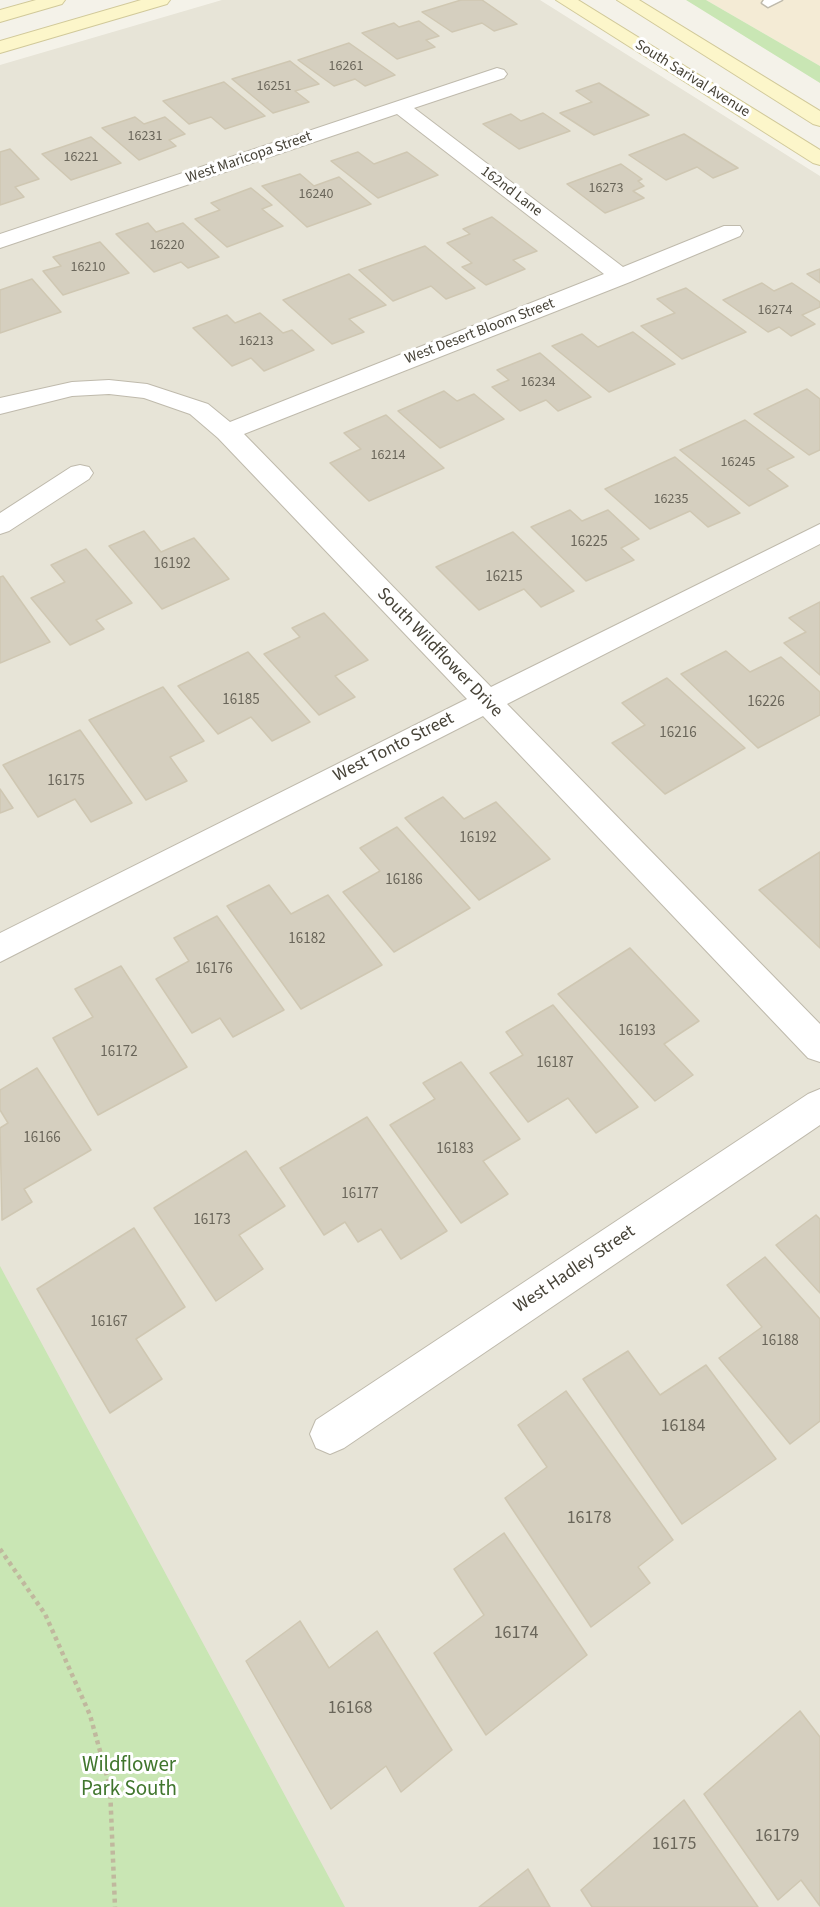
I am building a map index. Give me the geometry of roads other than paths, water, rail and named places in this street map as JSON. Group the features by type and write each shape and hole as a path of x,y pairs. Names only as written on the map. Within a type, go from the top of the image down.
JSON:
{"main road":[{"path":"0,16 56,0"},
{"path":"0,47 161,0"},
{"name":"South Sarival Avenue","path":"565,0 820,159"},
{"name":"South Sarival Avenue","path":"626,0 820,120"}],"street":[{"name":"West Maricopa Street","path":"0,241 497,74"},
{"name":"162nd Lane","path":"400,107 622,277"},
{"name":"West Desert Bloom Street","path":"227,432 622,277 732,231"},
{"name":"South Wildflower Drive","path":"0,406 72,389 109,387 147,391 199,409 227,432 820,1047"},
{"path":"0,525 80,473"},
{"name":"West Tonto Street","path":"0,948 820,533"},
{"name":"West Hadley Street","path":"330,1434 820,1105"}],"park label":[{"name":"Wildflower Park South","path":"129,1778"}]}
